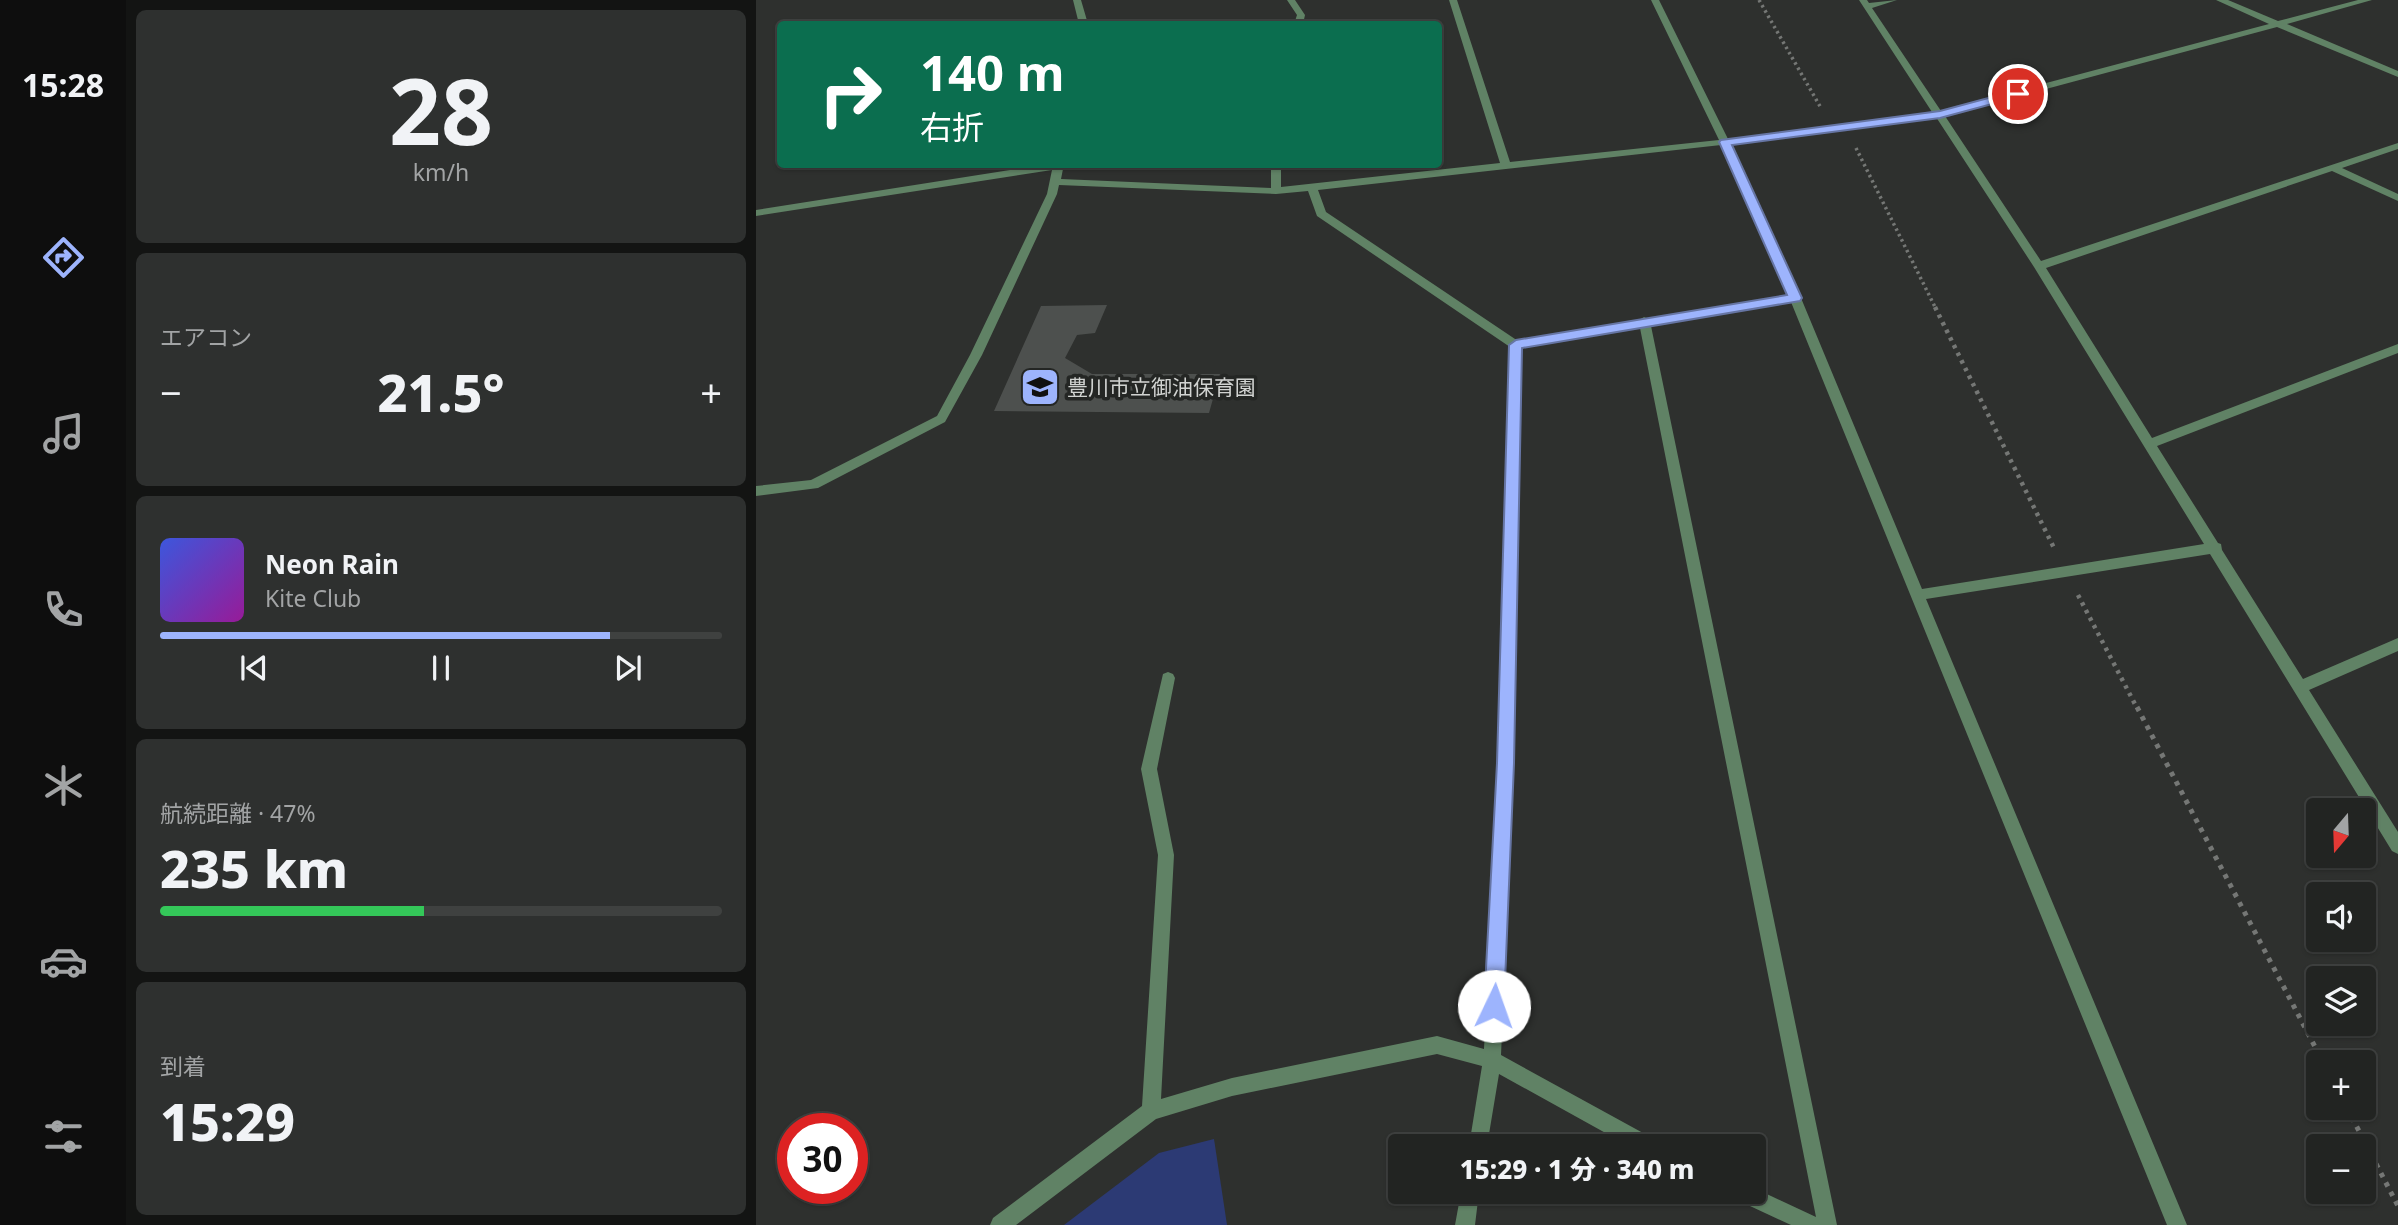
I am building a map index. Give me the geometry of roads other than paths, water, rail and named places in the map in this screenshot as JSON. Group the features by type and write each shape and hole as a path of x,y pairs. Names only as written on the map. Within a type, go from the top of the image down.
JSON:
{"street":[{"path":"1077,0 1083,21"},
{"path":"1291,0 1301,15 1300,21"},
{"path":"1453,0 1506,165"},
{"path":"1655,0 1725,142 1795,298 2177,1225"},
{"path":"1893,0 1866,3 2039,267 2148,444 2216,548 2398,846"},
{"path":"2220,0 2398,74"},
{"path":"1055,182 1276,191 1725,142 1940,114 2368,0"},
{"path":"2039,267 2398,146"},
{"path":"2333,167 2398,198"},
{"path":"756,213 1040,168"},
{"path":"756,491 813,485 941,419 976,355 1052,194 1058,168"},
{"path":"1276,168 1276,191"},
{"path":"1312,187 1321,214 1516,345 1644,321 1795,298"},
{"path":"1644,321 1826,1225"},
{"path":"1480,1134 1492,1060 1506,763 1516,345"},
{"path":"2148,444 2398,348"},
{"path":"1917,595 2216,548"},
{"path":"2301,687 2398,644"},
{"path":"1151,1111 1166,855 1149,768 1168,678"},
{"path":"1000,1225 1151,1111 1232,1087 1437,1045 1492,1060 1625,1134"},
{"path":"1766,1203 1812,1225"},
{"path":"1465,1225 1468,1204"}],"place":[{"name":"豊川市立御油保育園","path":"1040,387"}]}
